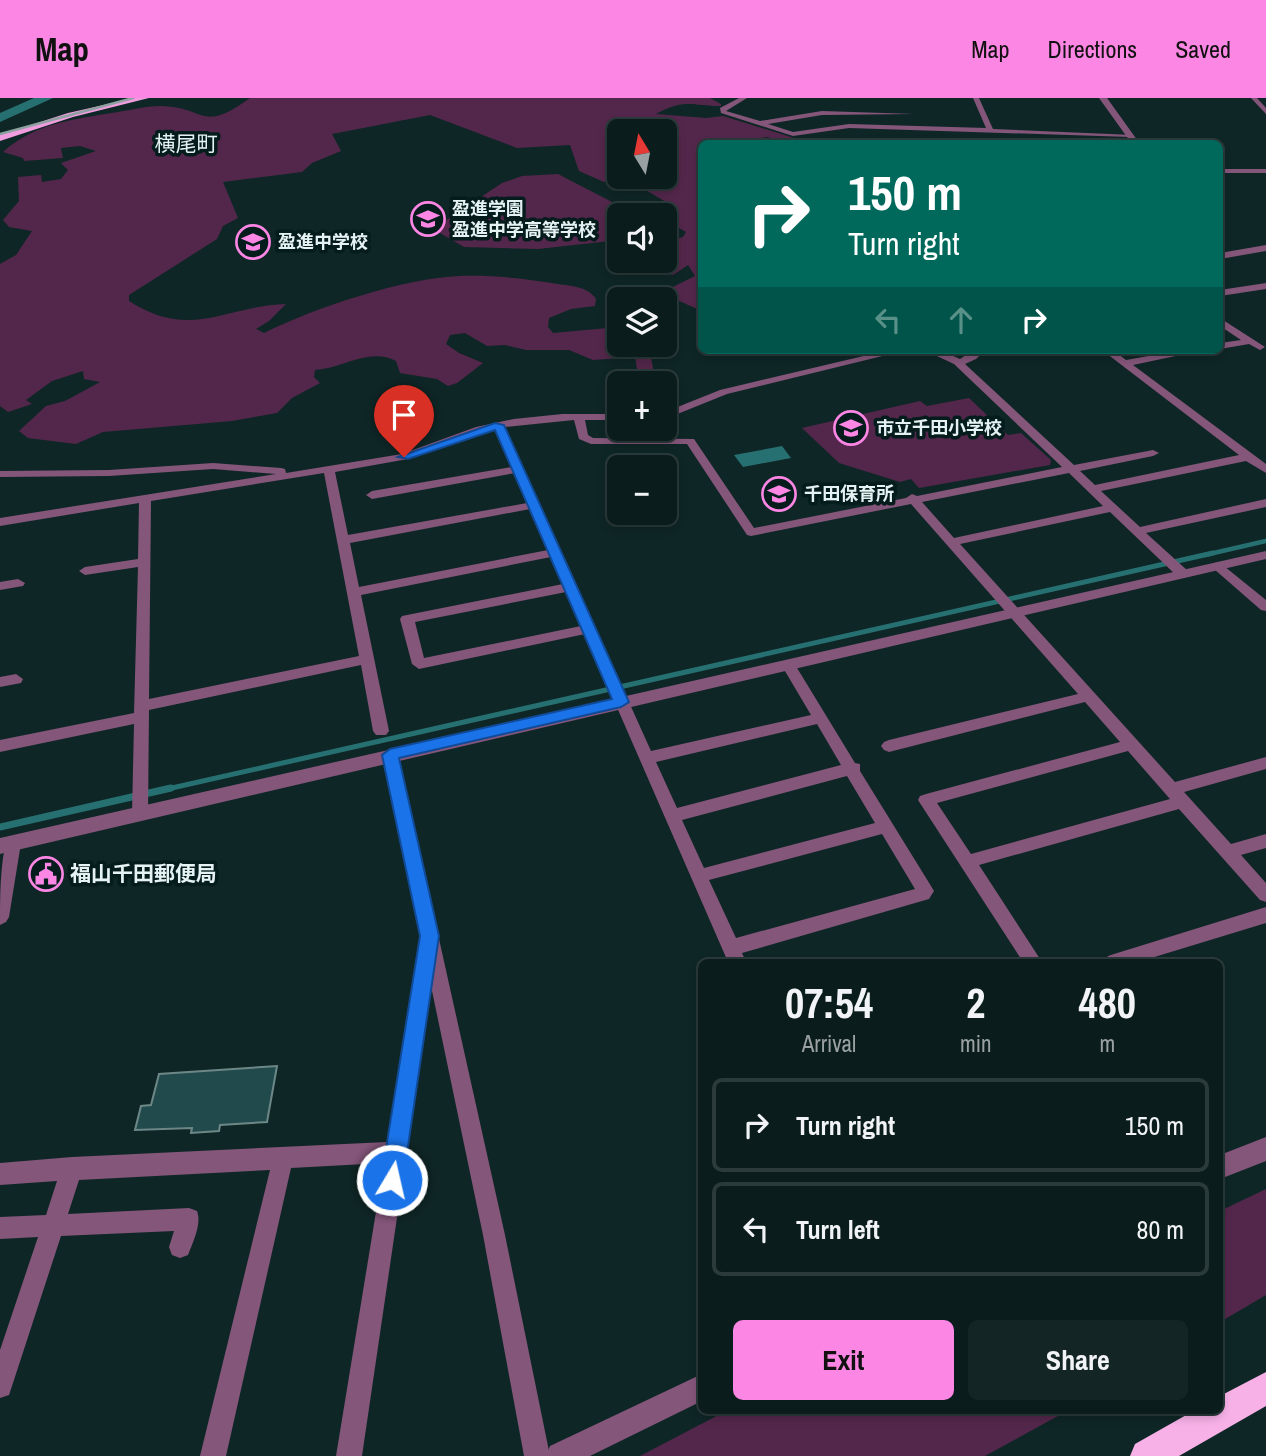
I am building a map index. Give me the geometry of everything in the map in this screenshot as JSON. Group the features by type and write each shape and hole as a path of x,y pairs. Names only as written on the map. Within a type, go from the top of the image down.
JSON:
{"highway":[{"path":"0,138 71,115 145,98"},
{"path":"1223,1413 1266,1388"},
{"path":"1147,1456 1220,1414"}],"street":[{"path":"118,98 128,102"},
{"path":"744,98 722,109 723,112 793,134 839,127 1130,135"},
{"path":"976,98 991,131"},
{"path":"1102,98 1133,140"},
{"path":"1254,98 1266,112"},
{"path":"759,123 860,109 910,110 915,128"},
{"path":"1223,172 1266,170"},
{"path":"1223,256 1266,248"},
{"path":"1252,252 1266,260"},
{"path":"1223,293 1266,286"},
{"path":"1223,324 1260,347"},
{"path":"1223,346 1250,341"},
{"path":"677,411 724,392 885,354"},
{"path":"938,354 959,364 1180,571"},
{"path":"959,364 968,362 976,354"},
{"path":"1113,354 1266,470"},
{"path":"1125,363 1176,354"},
{"path":"0,522 404,457 499,425 562,417 607,417"},
{"path":"579,418 583,437 591,442 690,441 751,532 912,498 1153,453"},
{"path":"499,425 733,955 923,894 925,891 854,768 789,666"},
{"path":"1091,489 1248,457"},
{"path":"0,474 109,473 213,466 293,473"},
{"path":"329,469 381,731"},
{"path":"372,495 519,469"},
{"path":"912,498 1266,895"},
{"path":"140,802 141,562 145,499"},
{"path":"1136,531 1266,503"},
{"path":"344,540 535,505"},
{"path":"952,542 1111,508"},
{"path":"353,592 555,552"},
{"path":"0,918 4,906 6,844 140,802 390,755 617,693 789,666 1010,605 1266,555"},
{"path":"85,571 141,562"},
{"path":"1219,566 1266,607"},
{"path":"0,586 18,583"},
{"path":"569,587 407,619 419,664 587,629"},
{"path":"0,746 367,659"},
{"path":"0,682 16,679"},
{"path":"889,746 1089,696"},
{"path":"647,758 821,718"},
{"path":"1031,959 926,800 1132,744"},
{"path":"390,755 491,1222 537,1456"},
{"path":"966,862 1179,795 1266,763"},
{"path":"672,817 854,768"},
{"path":"699,876 888,826"},
{"path":"1229,852 1266,841"},
{"path":"1124,959 1266,915"},
{"path":"349,1456 429,936"},
{"path":"1223,1166 1266,1149"},
{"path":"0,1174 397,1152"},
{"path":"213,1456 283,1159"},
{"path":"0,1386 72,1168"},
{"path":"0,1228 189,1219 180,1247"},
{"path":"560,1456 698,1389"}],"shaded area":[{"path":"250,98 710,98 721,106 682,104 656,114 706,118 723,116 794,138 698,140 698,309 677,300 677,287 673,287 695,276 688,265 677,272 677,239 683,237 686,232 679,228 677,222 677,203 668,203 644,189 677,189 677,119 607,119 607,181 604,182 579,171 570,145 517,148 430,115 332,134 341,151 312,163 302,172 223,182 238,218 223,226 217,239 129,295 129,301 151,313 171,319 190,320 286,304 269,321 256,329 264,333 308,314 387,288 438,278 495,276 570,286 587,291 596,299 595,306 571,309 549,318 548,327 553,333 607,328 607,357 635,357 593,360 569,350 487,346 465,333 450,335 446,344 483,363 457,383 448,386 437,379 400,373 396,361 386,357 366,357 315,370 314,377 320,383 292,398 277,413 232,421 103,432 76,444 28,438 19,431 46,406 65,401 100,382 84,379 83,371 52,381 26,400 32,404 8,412 0,406 0,264 16,255 32,231 9,227 3,220 19,201 18,177 41,175 42,182 61,179 68,170 61,163 96,151 80,146 61,148 63,158 24,161 23,158 3,152 30,134 75,119 156,106 176,107 212,117 234,109"},
{"path":"558,174 614,203 607,203 607,241 538,249 464,247 433,229 502,183 522,176"},
{"path":"635,357 651,357 653,371 637,371"},
{"path":"969,398 1008,435 1021,433 1051,460 1050,465 919,488 911,479 900,482 839,463 802,428 920,401 927,406"},
{"path":"1266,1189 1266,1295 1223,1320 1223,1210"},
{"path":"720,1414 1062,1414 985,1456 640,1456"}],"water":[{"path":"782,446 791,458 743,467 734,455"}],"building":[{"path":"277,1066 267,1122 220,1125 219,1131 191,1133 192,1128 135,1130 141,1106 151,1105 159,1074"}],"waterway":[{"path":"0,118 46,98"},
{"path":"1205,555 1266,541"},
{"path":"163,790 1213,553"},
{"path":"0,827 171,788"}],"railway":[{"path":"0,134 133,98"}],"place":[{"name":"盈進学園 盈進中学高等学校","path":"428,219"},
{"name":"盈進中学校","path":"253,242"},
{"name":"市立千田小学校","path":"851,428"},
{"name":"千田保育所","path":"779,494"},
{"name":"福山千田郵便局","path":"46,874"}],"district":[{"name":"横尾町","path":"186,144"}],"route":[{"path":"392,1180 429,936 390,755 621,702 499,425 480,429 404,457"}]}
